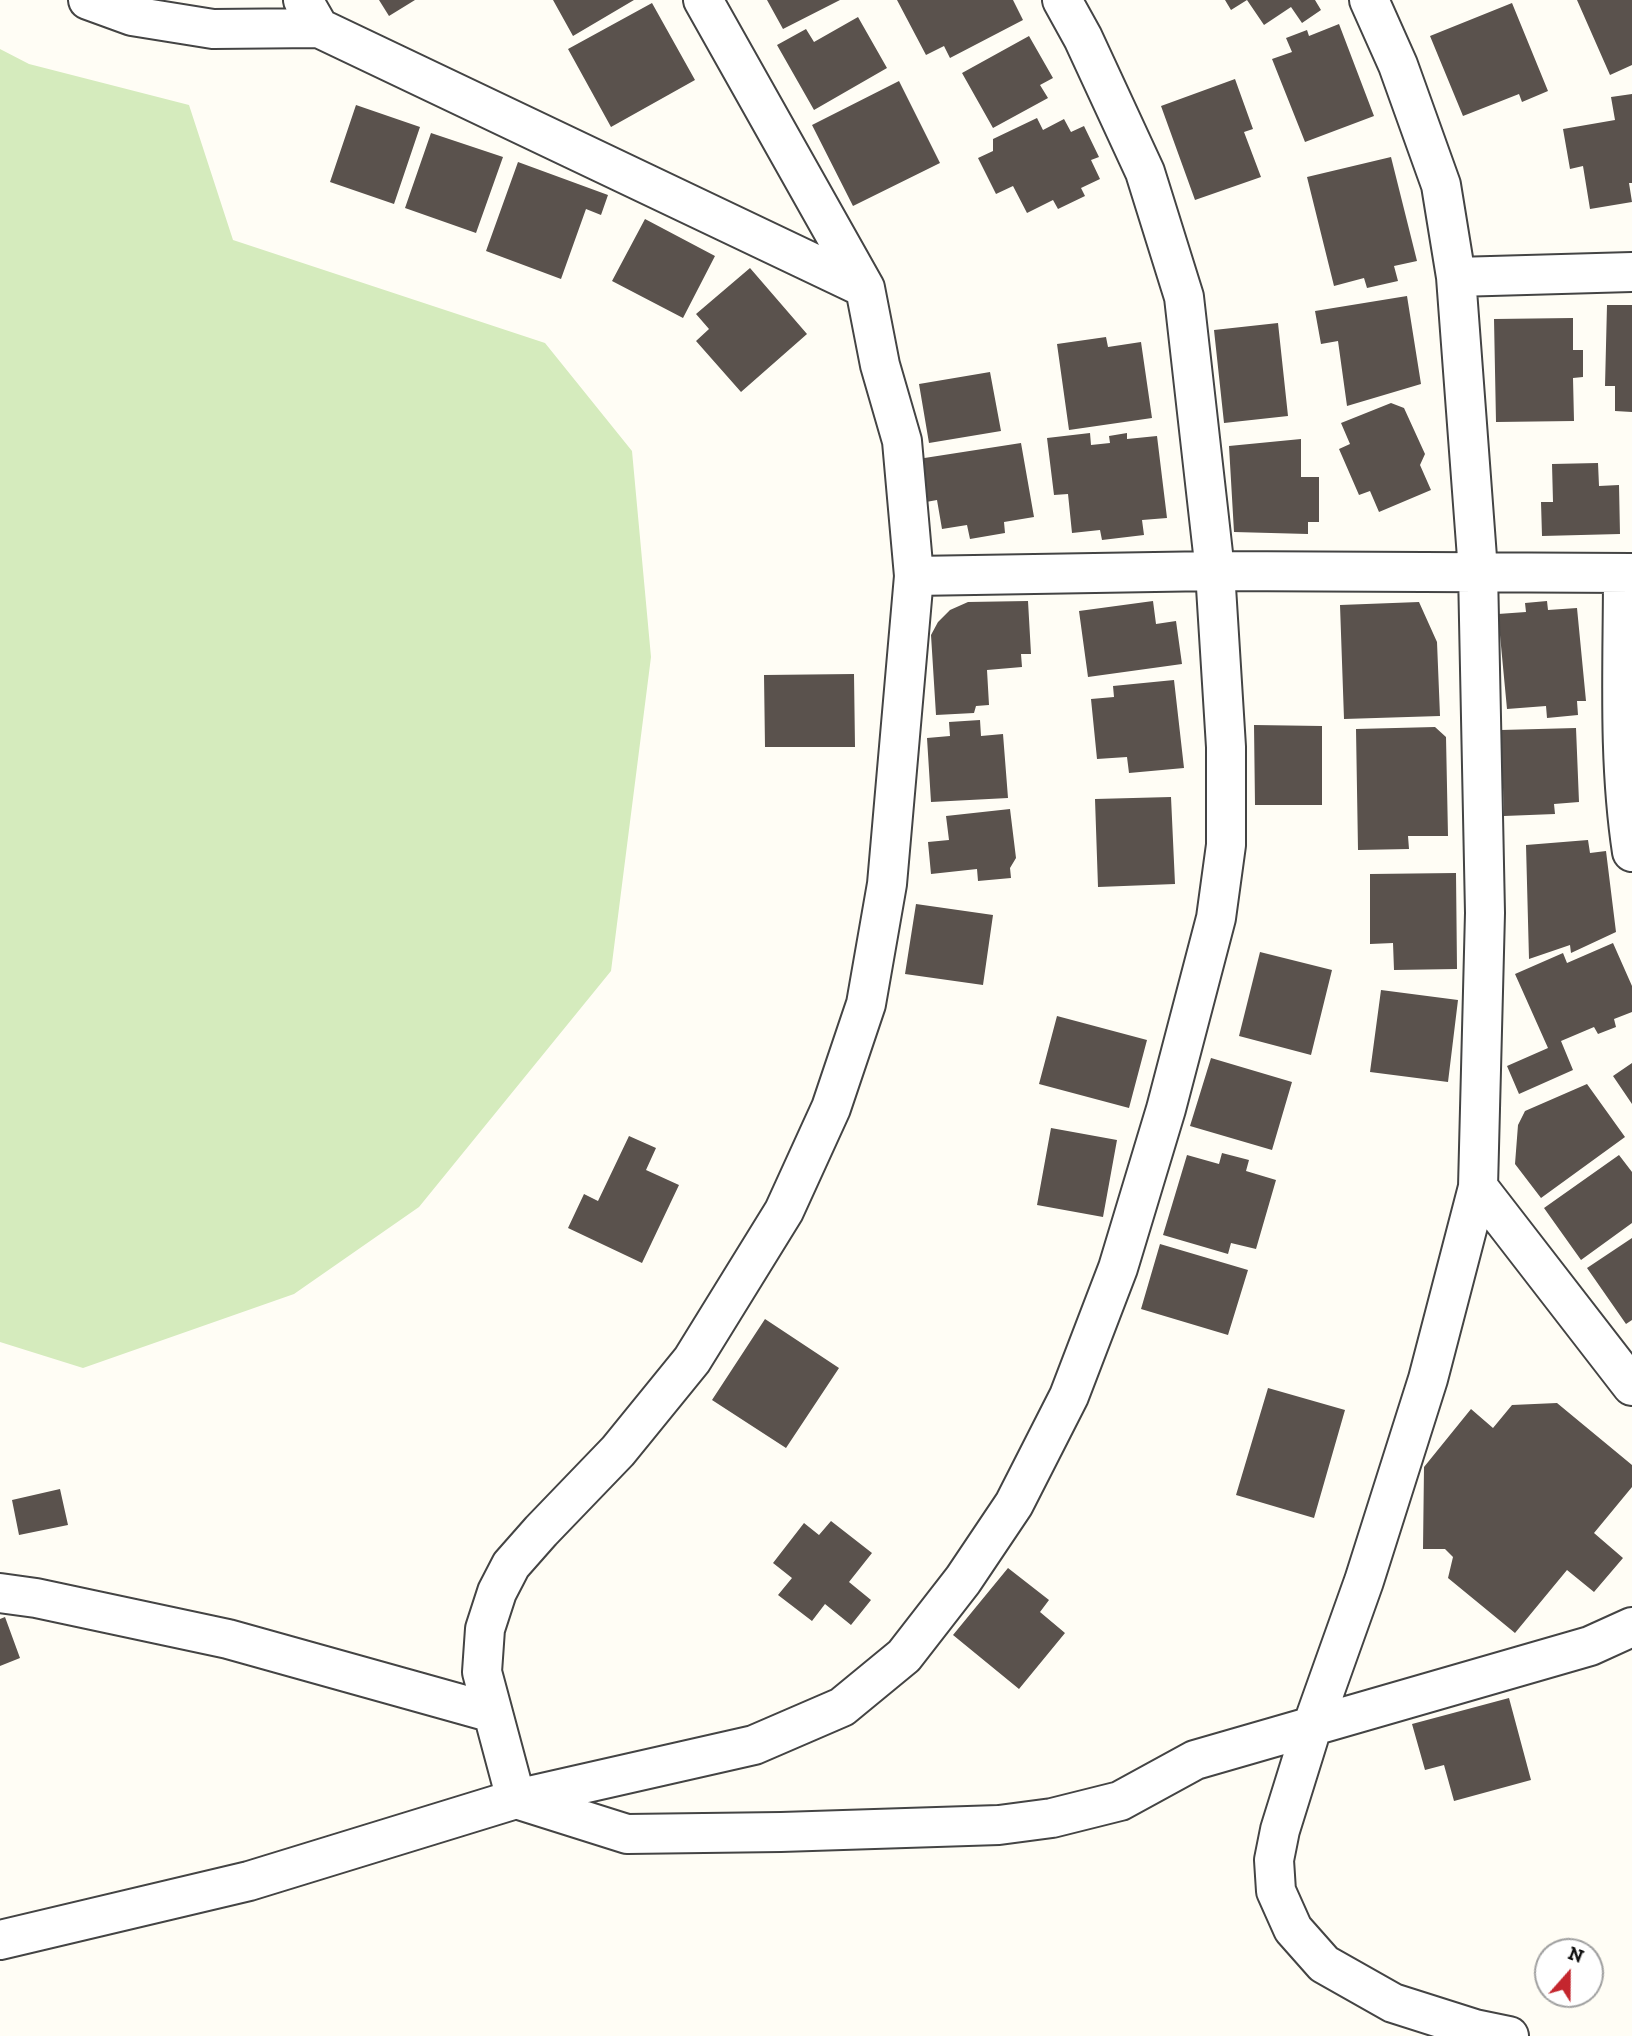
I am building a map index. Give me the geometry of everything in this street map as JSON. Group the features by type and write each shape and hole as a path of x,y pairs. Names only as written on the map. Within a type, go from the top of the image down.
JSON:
{"street":[{"path":"88,0 132,16 213,29 311,14 865,288"},
{"path":"516,1799 482,1672 485,1629 497,1592 511,1565 618,1451 692,1360 784,1210 831,1108 866,1004 887,884 914,576 902,441 880,365 865,288 704,0"},
{"path":"0,1940 249,1881 516,1799 754,1745 842,1707 904,1656 963,1580 1014,1504 1069,1396 1118,1268 1166,1109 1216,918 1226,845 1226,747 1215,571 1184,297 1145,172 1083,38 1062,0"},
{"path":"1369,0 1398,65 1441,186 1456,278 1478,571 1485,913 1478,1187 1424,1391 1364,1581 1313,1724 1280,1830 1274,1860 1276,1891 1293,1929 1324,1964 1393,2003 1421,2025 1475,2029 1510,2036"},
{"path":"1456,278 1632,272"},
{"path":"914,576 1215,571 1628,573 1622,717 1625,803 1632,852"},
{"path":"1478,1187 1632,1386"},
{"path":"0,1593 36,1598 228,1639 493,1713"},
{"path":"516,1799 627,1834 999,1825 1052,1818 1120,1801 1195,1760 1590,1646 1632,1627"}],"green space":[{"path":"0,49 29,64 189,105 233,240 545,343 632,451 651,657 611,971 419,1207 294,1294 83,1368 0,1342"}],"building":[{"path":"379,0 415,0 389,16"},
{"path":"553,0 634,0 573,36"},
{"path":"767,0 840,0 783,29"},
{"path":"897,0 1013,0 1023,20 950,58 944,46 926,55"},
{"path":"1225,0 1247,0 1231,10"},
{"path":"1247,0 1315,0 1321,10 1302,23 1291,7 1264,25"},
{"path":"1577,0 1632,0 1632,65 1610,75"},
{"path":"652,3 695,80 611,127 568,49"},
{"path":"1512,3 1548,91 1522,102 1519,94 1463,116 1430,36"},
{"path":"858,17 887,68 814,110 777,45 806,29 814,42"},
{"path":"1339,24 1374,116 1305,142 1272,59 1292,52 1286,38 1307,30 1309,36"},
{"path":"1029,36 1053,78 1040,85 1048,98 993,128 962,73"},
{"path":"1235,79 1253,129 1244,132 1261,177 1195,200 1161,106"},
{"path":"899,81 940,163 853,206 812,125"},
{"path":"1632,94 1632,183 1629,183 1632,202 1590,209 1583,166 1570,169 1563,129 1615,120 1611,97"},
{"path":"356,105 420,127 394,204 330,182"},
{"path":"1037,118 1043,130 1064,119 1071,132 1084,126 1099,157 1091,160 1100,179 1081,188 1085,196 1058,209 1053,200 1027,213 1013,186 996,194 978,158 993,151 993,139"},
{"path":"431,133 503,157 476,233 405,208"},
{"path":"1391,157 1417,261 1394,266 1398,281 1367,288 1364,278 1334,286 1307,177"},
{"path":"518,162 608,195 601,215 586,209 561,279 486,251"},
{"path":"645,219 715,256 683,318 612,281"},
{"path":"750,268 807,334 741,392 696,341 709,329 696,314"},
{"path":"1407,296 1421,384 1347,406 1338,341 1321,344 1315,311"},
{"path":"1607,305 1632,305 1632,412 1615,411 1615,386 1605,386"},
{"path":"1573,318 1573,350 1583,350 1583,377 1573,378 1574,421 1496,422 1494,319"},
{"path":"1278,323 1288,416 1224,423 1214,330"},
{"path":"1106,337 1108,347 1141,342 1152,418 1069,430 1057,344"},
{"path":"990,372 1001,431 929,443 919,384"},
{"path":"1391,403 1404,408 1425,454 1420,465 1431,490 1379,512 1370,491 1359,495 1339,449 1350,444 1341,423"},
{"path":"1090,433 1091,445 1110,443 1109,436 1127,433 1127,439 1157,436 1167,518 1142,520 1144,535 1102,540 1100,530 1072,533 1068,494 1054,495 1047,438"},
{"path":"1301,439 1301,477 1319,477 1319,522 1308,522 1308,534 1234,532 1229,446"},
{"path":"1021,443 1034,517 1004,522 1005,533 970,539 967,525 942,529 937,500 926,502 918,459"},
{"path":"1598,463 1599,486 1619,485 1620,534 1542,536 1541,502 1553,502 1552,464"},
{"path":"1028,601 1031,654 1021,654 1022,667 987,670 989,705 976,706 974,713 936,715 931,635 938,622 950,610 968,602"},
{"path":"1153,601 1156,624 1176,621 1182,664 1088,677 1079,611"},
{"path":"1547,601 1548,610 1577,608 1586,701 1577,701 1578,715 1547,718 1546,706 1507,709 1498,614 1526,612 1525,603"},
{"path":"1419,602 1437,642 1440,716 1344,719 1340,605"},
{"path":"854,674 855,747 765,747 764,675"},
{"path":"1174,680 1184,768 1129,773 1127,757 1097,759 1091,699 1114,697 1113,686"},
{"path":"980,720 981,736 1003,734 1008,798 931,802 927,738 950,736 949,722"},
{"path":"1254,725 1322,726 1322,805 1255,805"},
{"path":"1435,727 1446,737 1448,836 1408,836 1409,849 1358,850 1356,729"},
{"path":"1576,728 1579,802 1554,804 1555,814 1504,816 1501,730"},
{"path":"1171,797 1175,884 1098,887 1095,799"},
{"path":"1010,809 1016,858 1010,868 1011,878 978,881 977,869 931,874 928,842 949,840 946,816"},
{"path":"1588,840 1590,853 1606,851 1616,932 1571,953 1570,945 1529,959 1526,845"},
{"path":"1456,873 1457,969 1394,970 1393,943 1370,944 1370,874"},
{"path":"916,904 993,915 983,985 905,974"},
{"path":"1613,943 1632,986 1632,1012 1614,1019 1616,1027 1598,1034 1594,1027 1561,1041 1573,1070 1519,1094 1507,1066 1548,1048 1515,974 1563,953 1567,963"},
{"path":"1260,952 1332,970 1311,1055 1239,1036"},
{"path":"1381,990 1458,1000 1448,1082 1370,1072"},
{"path":"1057,1016 1147,1040 1129,1108 1039,1084"},
{"path":"1211,1058 1292,1082 1272,1150 1190,1126"},
{"path":"1632,1063 1632,1104 1613,1076"},
{"path":"1587,1084 1625,1137 1541,1198 1515,1164 1518,1125 1525,1111"},
{"path":"1051,1128 1117,1140 1103,1217 1037,1205"},
{"path":"629,1136 656,1148 646,1170 679,1185 642,1263 568,1228 584,1194 598,1201"},
{"path":"1222,1153 1249,1160 1246,1171 1276,1180 1256,1249 1231,1243 1228,1254 1163,1235 1187,1155 1219,1164"},
{"path":"1619,1155 1632,1172 1632,1223 1581,1260 1544,1208"},
{"path":"1632,1238 1632,1320 1626,1324 1587,1268"},
{"path":"1160,1244 1248,1270 1228,1335 1141,1309"},
{"path":"765,1319 839,1368 786,1448 712,1400"},
{"path":"1268,1388 1345,1410 1314,1518 1236,1495"},
{"path":"1557,1403 1632,1465 1632,1487 1594,1533 1623,1558 1594,1592 1567,1570 1515,1633 1448,1578 1453,1557 1445,1549 1423,1549 1424,1467 1471,1409 1493,1428 1512,1405"},
{"path":"60,1489 68,1525 19,1535 12,1500"},
{"path":"831,1521 872,1553 849,1582 871,1600 851,1625 825,1604 812,1621 778,1595 792,1578 773,1563 804,1523 819,1535"},
{"path":"1008,1568 1049,1600 1040,1612 1065,1633 1019,1689 953,1635"},
{"path":"5,1617 20,1658 0,1666 0,1619"},
{"path":"1509,1698 1531,1780 1454,1801 1444,1765 1425,1770 1412,1724"}]}
